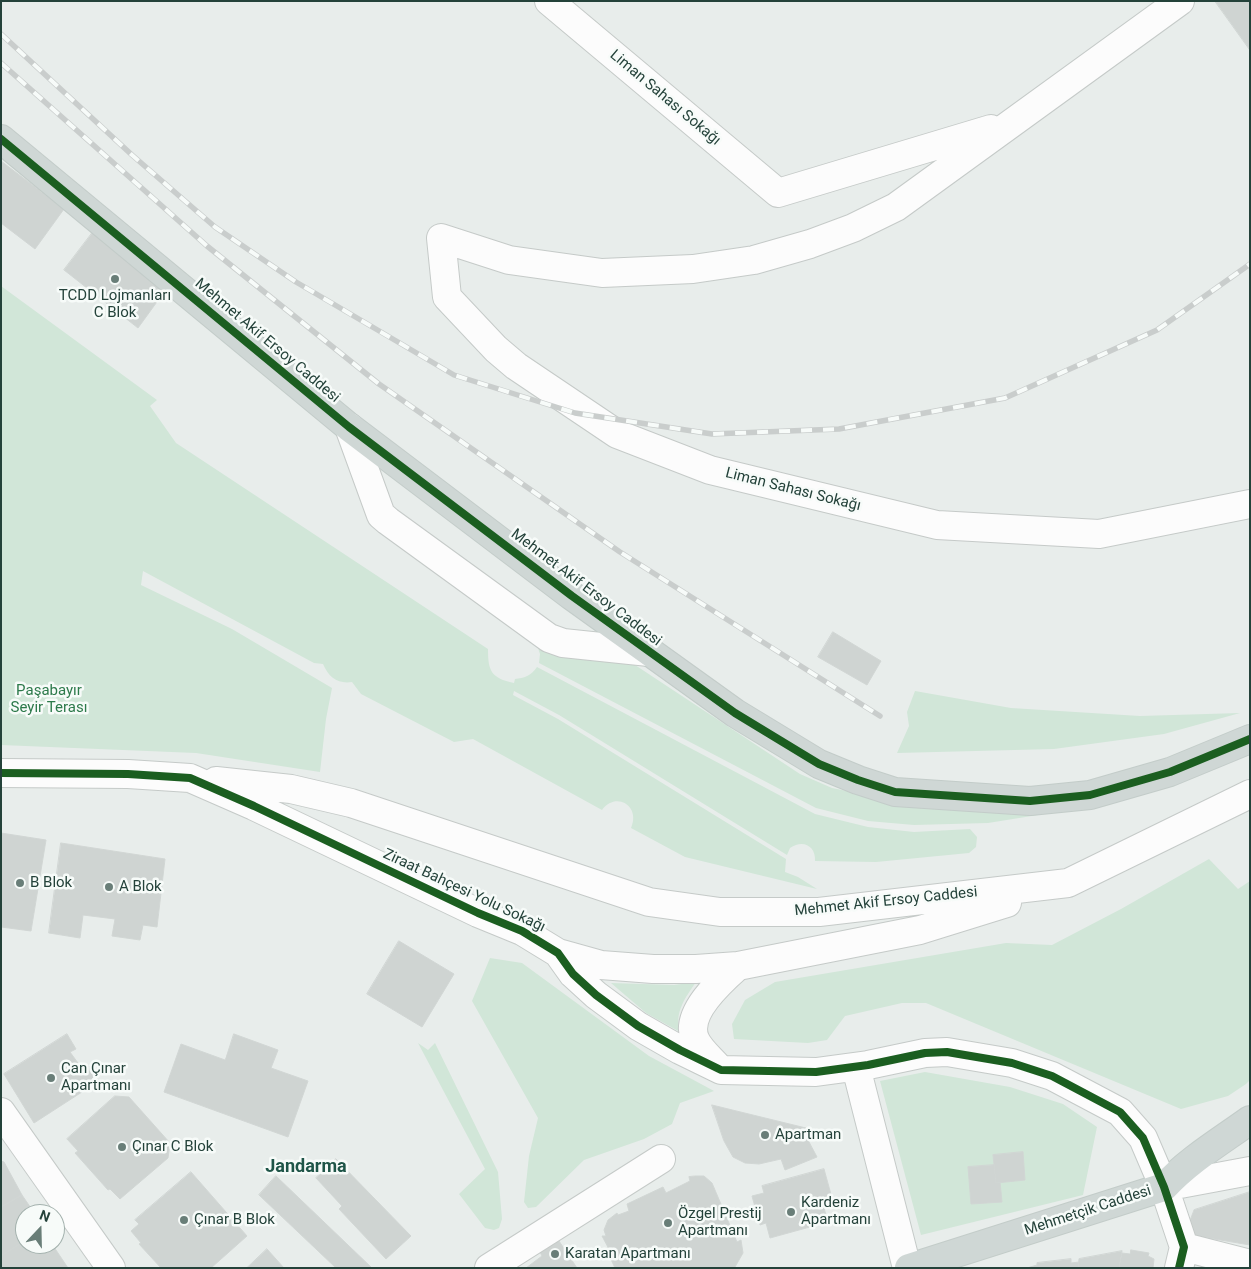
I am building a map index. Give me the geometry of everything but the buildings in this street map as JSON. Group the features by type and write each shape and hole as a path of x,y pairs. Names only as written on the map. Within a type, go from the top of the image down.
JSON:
{"main road":[{"name":"Mehmet Akif Ersoy Caddesi","path":"1,139 349,426 572,596 735,714 819,764 858,780 895,792 1030,801 1090,795 1170,772 1250,739"},
{"name":"Mehmetçik Caddesi","path":"908,1268 1164,1187 1190,1163 1250,1120"}],"street":[{"name":"Liman Sahası Sokağı","path":"549,1 778,193 1010,123"},
{"path":"1010,123 1180,1"},
{"name":"Liman Sahası Sokağı","path":"1010,123 896,207 853,228 810,244 754,260 693,269 602,273 509,260 441,238 447,297 496,349 516,366 617,434 710,470 937,525 1099,534 1250,504"},
{"path":"349,426 381,515 388,521 549,638 563,643 649,652"},
{"name":"Ziraat Bahçesi Yolu Sokağı","path":"1,773 128,774 190,778 254,806 478,913 522,931 558,952 601,965 644,969 696,969 738,966 920,930 1068,883"},
{"name":"Mehmet Akif Ersoy Caddesi","path":"190,778 292,789 351,803 649,902 720,912 820,912 1068,883 1250,794"},
{"name":"Ziraat Bahçesi Yolu Sokağı","path":"558,952 573,974 596,995 638,1026 680,1050 721,1070 816,1072 856,1067 925,1053 947,1052 1012,1063 1052,1076 1120,1112 1143,1138 1164,1187 1181,1258"},
{"name":"Ziraat Bahçesi Yolu Sokağı","path":"721,1070 695,1039 693,1026 705,1000 719,982 738,966"},
{"path":"856,1067 908,1268"},
{"path":"5,1125 111,1268"},
{"path":"489,1268 661,1159"},
{"path":"1164,1187 1250,1171"},
{"path":"1181,1258 1250,1264"}],"green space":[{"name":"Paşabayır Seyir Terası","path":"1,286 157,400 150,406 176,443 488,649 490,668 500,679 514,683 515,679 527,676 537,667 815,814 868,827 914,832 970,829 977,837 976,847 969,853 876,862 815,861 813,851 804,844 795,845 790,848 787,855 559,715 514,691 513,695 558,719 786,859 785,872 798,877 817,889 685,857 631,828 633,813 626,804 614,802 608,804 602,810 473,739 454,742 361,694 352,682 342,682 334,679 323,664 314,663 143,571 141,585 232,629 332,688 326,719 320,772 196,753 1,745"},
{"path":"537,645 626,659 800,774 832,788 867,795 1094,806 988,823 914,825 868,821 816,808 539,663 540,654"},
{"path":"915,691 1011,708 1140,716 1240,713 1164,734 1054,749 897,753 909,726 907,712"},
{"path":"1209,859 1238,889 1250,881 1250,1080 1228,1096 1181,1109 926,1003 902,1003 845,1016 827,1040 808,1043 734,1039 732,1024 745,1000 775,982 1006,943 1052,945 1121,909"},
{"path":"490,958 522,963 649,1056 714,1091 680,1103 672,1124 644,1139 584,1160 536,1207 528,1208 524,1202 529,1156 538,1118 472,1001"},
{"path":"696,982 682,1006 678,1018 680,1032 646,1013 611,983 674,985"},
{"path":"418,1043 428,1050 435,1043 498,1172 502,1219 499,1228 494,1230 485,1228 459,1194 485,1169"},
{"path":"925,1072 1010,1087 1063,1104 1097,1127 1083,1195 921,1235 880,1081"}],"railway":[{"path":"1,34 132,155 215,227 296,282 454,375 575,413 712,434 839,429 1005,398 1157,330 1250,264"},
{"path":"1,63 207,246 379,384 620,552 880,716"}],"cycle path":[{"path":"1,139 349,427 572,596 735,713 819,764 858,780 895,792 1030,801 1090,795 1170,772 1250,739"},
{"path":"1,773 128,774 190,778 254,806 478,913 522,931 558,953 573,974 596,995 638,1026 680,1050 721,1070 816,1072 868,1065 925,1053 947,1052 1012,1063 1052,1076 1120,1112 1143,1138 1164,1187 1184,1247 1179,1268"}],"place":[{"name":"TCDD Lojmanları C Blok","path":"115,279"},
{"name":"B Blok","path":"20,883"},
{"name":"A Blok","path":"109,887"},
{"name":"Can Çınar Apartmanı","path":"51,1078"},
{"name":"Apartman","path":"765,1135"},
{"name":"Çınar C Blok","path":"122,1147"},
{"name":"Kardeniz Apartmanı","path":"791,1212"},
{"name":"Çınar B Blok","path":"184,1220"},
{"name":"Özgel Prestij Apartmanı","path":"668,1223"},
{"name":"Karatan Apartmanı","path":"555,1254"}],"district":[{"name":"Jandarma","path":"306,1167"}]}
